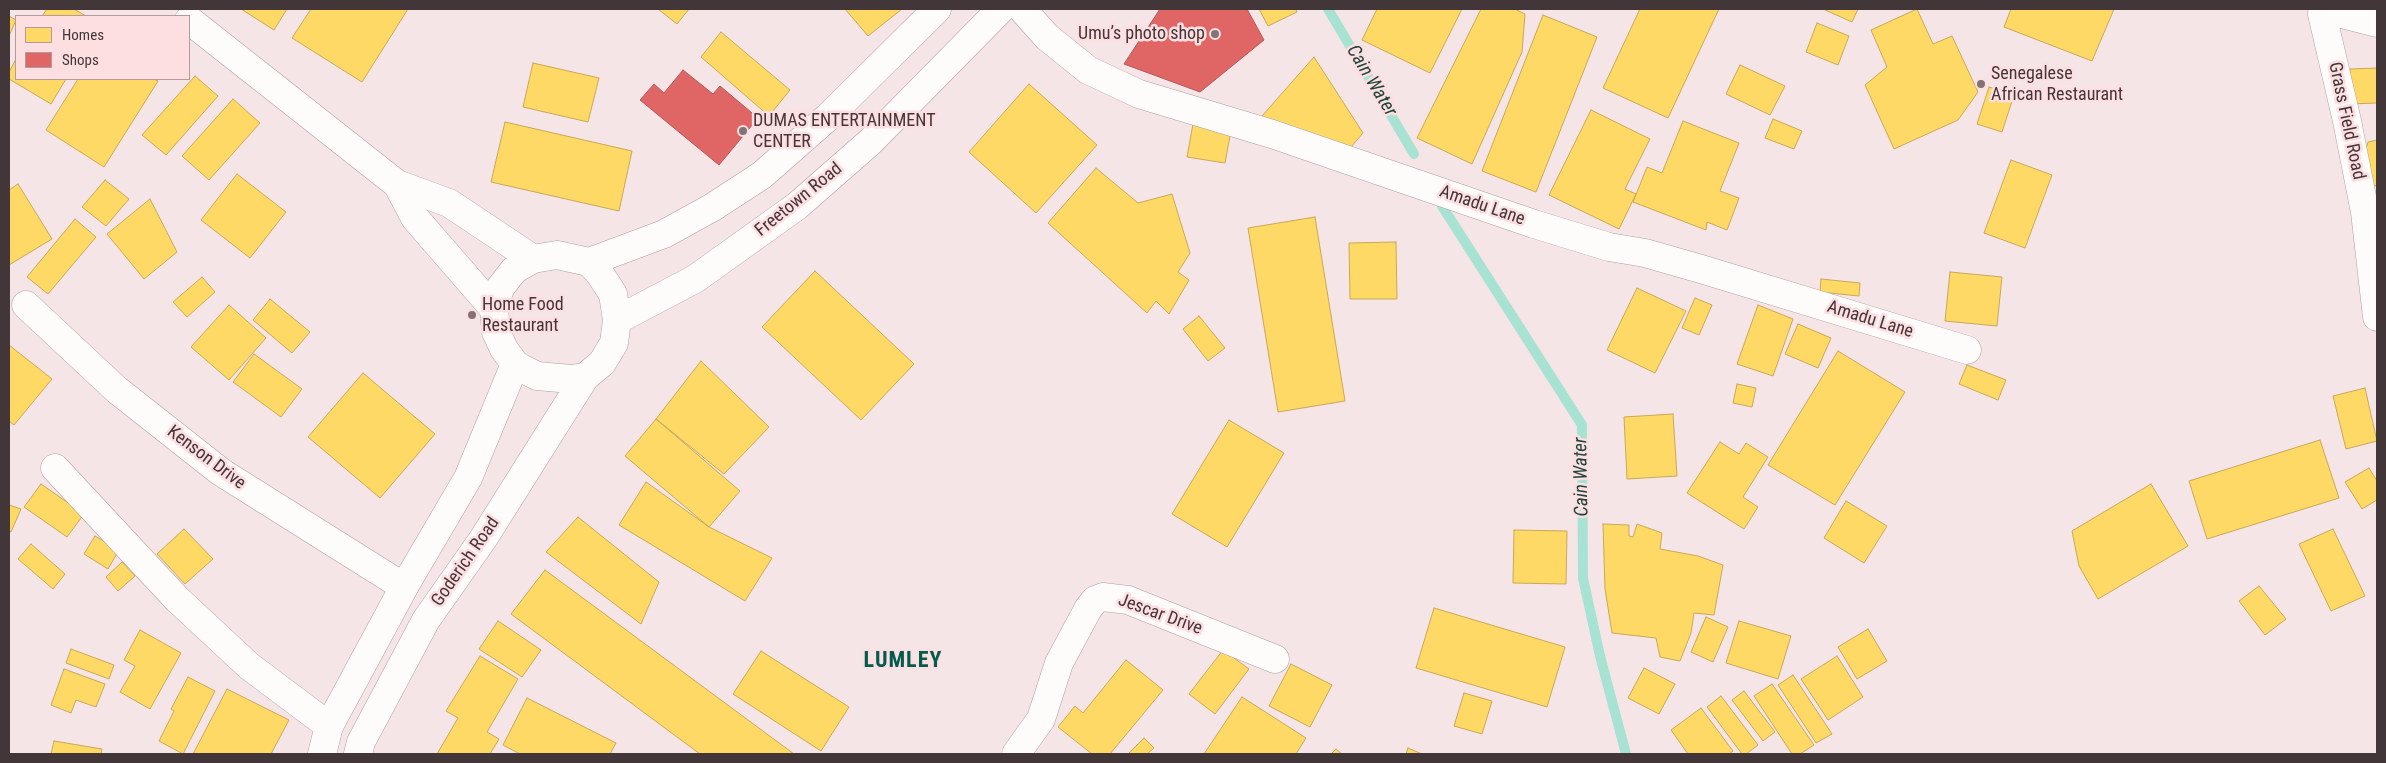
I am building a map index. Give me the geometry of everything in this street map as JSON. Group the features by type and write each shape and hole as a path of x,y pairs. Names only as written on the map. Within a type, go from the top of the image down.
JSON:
{"main road":[{"path":"589,262 600,274 613,294 617,320 614,343 602,363 585,377 571,379 538,376 514,364 496,332 494,309 500,288 514,270 533,259 556,255 589,262 664,234 713,207 762,175 828,117 937,9"},
{"name":"Freetown Road","path":"617,320 695,279 797,206 870,142 1001,9"},
{"name":"Amadu Lane","path":"1022,9 1047,37 1088,70 1140,94 1272,134 1534,224 1600,244 1645,253 1701,269 1968,350"},
{"path":"2322,11 2377,23"},
{"name":"Grass Field Road","path":"2322,11 2365,212 2377,318"},
{"path":"190,21 397,184 449,203 533,259"},
{"path":"397,184 415,218 494,309"},
{"name":"Kenson Drive","path":"26,305 117,390 221,472 404,587"},
{"name":"Goderich Road","path":"322,754 329,726 404,587 468,478 514,364"},
{"name":"Goderich Road","path":"358,754 361,742 426,620 483,539 585,377"},
{"path":"55,468 177,599 249,666 329,726"},
{"name":"Jescar Drive","path":"1016,754 1041,719 1059,663 1088,608 1095,600 1104,597 1128,600 1275,659"}],"building: Homes":[{"path":"47,9 74,9 84,15 43,15"},
{"path":"241,9 287,9 274,30"},
{"path":"311,9 408,9 362,82 292,38"},
{"path":"658,9 689,9 677,24"},
{"path":"845,9 902,9 868,36"},
{"path":"1259,9 1296,9 1297,12 1268,26"},
{"path":"1377,9 1462,9 1430,73 1362,40"},
{"path":"1481,9 1515,9 1525,14 1522,52 1472,164 1417,138"},
{"path":"1640,9 1719,9 1668,118 1603,88"},
{"path":"1823,9 1858,9 1852,22"},
{"path":"1917,9 1933,44 1952,36 1978,92 1958,120 1894,149 1865,85 1887,67 1871,30"},
{"path":"2011,9 2114,9 2092,61 2004,27"},
{"path":"1543,15 1597,37 1536,192 1482,171"},
{"path":"9,16 15,19 15,22 9,36"},
{"path":"1817,23 1849,36 1838,65 1806,52"},
{"path":"721,32 790,90 769,116 701,57"},
{"path":"1314,57 1363,133 1345,154 1262,116"},
{"path":"15,61 15,80 65,80 51,104 9,79 9,72"},
{"path":"533,63 599,78 588,122 523,107"},
{"path":"1740,65 1785,86 1770,115 1726,94"},
{"path":"2377,68 2377,103 2350,104 2350,69"},
{"path":"195,76 218,96 166,155 142,135"},
{"path":"77,80 158,81 104,167 46,130"},
{"path":"1029,84 1097,145 1036,213 969,152"},
{"path":"1989,87 2014,95 2002,132 1977,124"},
{"path":"233,99 260,123 209,180 182,156"},
{"path":"1591,110 1650,139 1625,189 1636,194 1619,229 1549,195"},
{"path":"1773,119 1802,131 1794,149 1765,138"},
{"path":"1683,121 1739,143 1720,191 1739,198 1727,230 1707,222 1706,230 1633,202 1647,167 1662,173"},
{"path":"505,122 632,151 619,211 491,182"},
{"path":"1193,124 1231,131 1225,163 1187,157"},
{"path":"2377,140 2377,185 2375,186 2365,175 2363,158 2368,142"},
{"path":"2011,160 2052,175 2025,248 1984,233"},
{"path":"1096,168 1138,203 1172,194 1190,253 1178,272 1189,280 1169,314 1156,301 1147,313 1048,223"},
{"path":"237,174 286,212 250,258 201,220"},
{"path":"105,180 129,199 106,226 82,207"},
{"path":"18,184 52,239 9,265 9,190"},
{"path":"150,199 177,252 144,279 107,234"},
{"path":"1315,217 1345,401 1278,412 1248,228"},
{"path":"75,219 96,237 48,294 27,277"},
{"path":"1396,242 1397,299 1350,299 1349,243"},
{"path":"815,271 914,364 861,420 762,327"},
{"path":"1950,272 2002,277 1997,326 1945,321"},
{"path":"202,277 215,292 187,317 173,302"},
{"path":"1821,279 1860,283 1859,296 1820,292"},
{"path":"1637,288 1686,311 1655,373 1607,350"},
{"path":"1695,298 1712,305 1699,335 1682,328"},
{"path":"270,299 310,332 292,353 253,320"},
{"path":"229,305 266,338 229,380 191,347"},
{"path":"1758,305 1793,319 1773,376 1737,364"},
{"path":"1199,316 1225,348 1208,361 1183,329"},
{"path":"1798,324 1831,338 1818,368 1785,354"},
{"path":"9,345 52,379 14,425 9,421"},
{"path":"1838,351 1905,392 1835,505 1768,465"},
{"path":"254,354 302,389 281,417 233,382"},
{"path":"701,361 769,427 724,474 656,419"},
{"path":"1967,365 2006,380 1998,400 1959,384"},
{"path":"363,373 435,434 380,498 308,437"},
{"path":"1737,384 1756,388 1752,407 1733,403"},
{"path":"2365,388 2377,441 2346,449 2333,396"},
{"path":"1673,414 1677,476 1627,479 1624,417"},
{"path":"656,419 740,491 709,527 625,456"},
{"path":"1229,420 1284,453 1227,547 1172,514"},
{"path":"2320,440 2339,498 2207,539 2189,481"},
{"path":"1720,442 1739,454 1746,443 1768,457 1743,497 1758,507 1744,529 1687,493"},
{"path":"2369,468 2377,481 2377,500 2362,509 2345,482"},
{"path":"646,482 709,527 772,558 745,601 619,525"},
{"path":"41,484 84,514 67,537 24,507"},
{"path":"2151,484 2188,546 2098,599 2079,566 2072,531"},
{"path":"1846,501 1887,526 1864,563 1824,538"},
{"path":"9,505 21,509 11,532 9,531"},
{"path":"578,517 659,582 641,624 546,552"},
{"path":"1603,524 1629,525 1629,536 1633,537 1637,524 1662,533 1660,549 1698,556 1723,565 1714,615 1694,613 1691,633 1680,661 1660,657 1656,638 1612,633 1605,589"},
{"path":"184,529 213,559 185,584 157,554"},
{"path":"2333,529 2365,596 2331,611 2299,544"},
{"path":"1514,530 1567,531 1566,584 1513,583"},
{"path":"95,536 119,550 108,569 84,554"},
{"path":"31,544 65,574 53,589 18,559"},
{"path":"122,562 135,576 118,591 106,577"},
{"path":"545,570 794,754 700,754 511,614"},
{"path":"2259,586 2286,619 2265,635 2239,601"},
{"path":"1434,608 1565,647 1547,707 1416,668"},
{"path":"1706,617 1728,627 1713,662 1691,652"},
{"path":"498,621 541,650 522,677 479,649"},
{"path":"1739,621 1791,636 1778,679 1726,663"},
{"path":"1868,629 1887,661 1857,679 1838,647"},
{"path":"140,630 181,653 150,709 120,692 135,666 124,660"},
{"path":"71,649 114,665 109,679 66,663"},
{"path":"1223,650 1249,669 1215,714 1189,694"},
{"path":"761,651 849,707 821,751 733,694"},
{"path":"480,656 518,679 487,732 499,739 490,754 437,754 458,718 446,711"},
{"path":"1837,656 1863,697 1828,720 1801,679"},
{"path":"1126,660 1163,690 1110,754 1092,754 1058,727 1075,706 1083,713"},
{"path":"1291,664 1332,685 1310,727 1269,706"},
{"path":"1644,668 1675,684 1659,714 1628,698"},
{"path":"64,669 105,684 96,707 76,700 71,713 51,705"},
{"path":"1793,675 1832,734 1816,743 1778,685"},
{"path":"188,677 215,691 183,754 159,741 174,711 171,709"},
{"path":"1772,684 1814,745 1800,754 1792,754 1754,696"},
{"path":"227,689 289,720 271,754 193,754"},
{"path":"1744,691 1775,732 1763,741 1732,700"},
{"path":"1464,693 1492,701 1482,734 1454,726"},
{"path":"1721,696 1758,745 1746,754 1742,754 1707,707"},
{"path":"1242,697 1306,738 1296,754 1204,754"},
{"path":"527,698 616,743 610,754 520,754 503,745"},
{"path":"1701,708 1733,751 1729,754 1688,754 1671,730"},
{"path":"1144,738 1154,748 1147,754 1128,754"},
{"path":"54,741 102,749 101,754 51,754"},
{"path":"1408,748 1422,754 1406,754"},
{"path":"1336,749 1342,754 1331,754"}],"building: Shops":[{"path":"1160,9 1247,9 1264,40 1200,92 1124,64"},
{"path":"683,70 713,94 720,86 758,118 719,165 640,100 654,84 664,93"}],"waterway":[{"name":"Cain Water","path":"1328,9 1414,154"},
{"name":"Cain Water","path":"1442,206 1582,425 1583,578 1600,656 1626,754"}],"place":[{"name":"Umu’s photo shop","path":"1215,34"},
{"name":"Senegalese African Restaurant","path":"1981,84"},
{"name":"DUMAS ENTERTAINMENT CENTER","path":"743,131"},
{"name":"Home Food Restaurant","path":"472,315"}],"district":[{"name":"LUMLEY","path":"903,661"}]}
